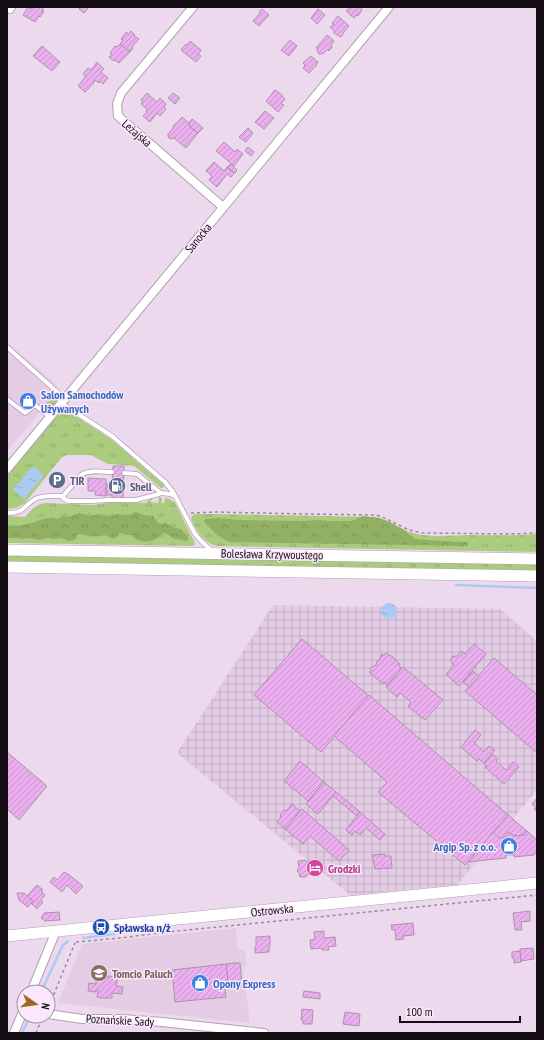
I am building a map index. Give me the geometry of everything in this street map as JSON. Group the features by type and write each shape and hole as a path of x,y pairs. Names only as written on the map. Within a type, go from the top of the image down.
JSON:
{"main road":[{"name":"Bolesława Krzywoustego","path":"7,550 537,559"},
{"name":"Bolesława Krzywoustego","path":"7,567 537,576"},
{"name":"Ostrowska","path":"7,936 537,883"}],"street":[{"name":"Leżajska","path":"193,7 121,93 117,104 118,116 223,207"},
{"name":"Sanocka","path":"7,469 389,7"},
{"path":"34,984 56,931"},
{"name":"Poznańskie Sady","path":"56,1015 82,1019 123,1019 162,1022 264,1033"}],"lane":[{"path":"7,347 63,401 112,436 165,482 175,496 198,538 208,548 221,554"},
{"path":"7,399 25,413 35,404 50,418"},
{"path":"63,496 80,474 84,472 112,472"},
{"path":"124,473 137,474 161,493"},
{"path":"7,513 15,513 22,510 34,500 42,496 63,496 63,498 69,501 91,501 136,500 161,493 175,496"}],"path":[{"path":"195,512 376,515 407,529 428,534 537,533"},
{"path":"76,942 537,895"},
{"path":"56,989 77,939 76,929"}],"shaded area":[{"name":"Salon Samochodów Używanych","path":"7,342 53,381 59,389 7,451"},
{"path":"273,605 500,609 537,641 537,790 457,885 350,895 177,753"},
{"path":"236,928 238,950 245,950 247,966 243,967 250,1023 58,1003 82,944"}],"green space":[{"path":"54,395 58,399 51,409 43,407"},
{"path":"62,412 71,413 111,439 163,484 163,488 161,488 134,466 108,464 91,455 67,455 62,457 25,503 16,508 7,509 7,474 56,415"},
{"path":"159,497 162,498 162,503 164,503 165,498 170,499 175,503 195,543 194,545 7,543 7,516 25,517 34,508 42,504 92,505 114,502 145,503 152,498 151,502 158,503"},
{"path":"136,512 153,516 159,524 166,523 175,528 181,529 188,537 188,540 174,539 164,533 152,541 145,542 140,541 131,535 120,533 114,538 110,538 105,535 95,536 78,534 75,540 69,541 61,538 48,538 40,540 28,538 7,538 7,526 27,524 48,518 57,519 63,516 68,517 79,513 91,516 98,514 110,516 118,514 128,515"},
{"path":"195,514 374,517 420,535 537,534 537,552 216,546 207,542 198,532 191,518"},
{"path":"363,516 379,518 390,522 404,530 415,539 467,542 468,545 230,542 218,536 204,522 205,519 218,518 242,520 352,521"},
{"path":"7,555 537,564 537,571 7,563"}],"water":[{"path":"33,466 44,475 24,499 13,490"},
{"path":"389,603 396,608 397,611 392,618 389,619 382,614 381,611 386,604"}],"building":[{"path":"28,7 31,9 32,7 44,7 42,10 44,11 35,22 23,15"},
{"path":"80,7 89,7 84,13 79,9"},
{"path":"347,7 362,7 362,10 358,16 356,15 354,18 346,11 349,8"},
{"path":"262,9 269,15 259,26 253,21"},
{"path":"318,9 325,15 317,24 311,18"},
{"path":"338,16 349,26 341,37 334,33 330,27 334,24 332,23"},
{"path":"131,31 135,35 134,36 139,39 132,47 133,48 130,52 120,44 123,40 121,39 126,32 129,34"},
{"path":"327,35 334,41 331,45 332,47 329,51 328,49 323,54 319,54 317,51 318,49 316,48"},
{"path":"290,40 297,46 289,56 281,50"},
{"path":"190,41 201,50 198,54 201,56 196,62 181,50"},
{"path":"120,44 130,52 119,63 109,57 115,46 117,47"},
{"path":"42,46 60,62 52,71 33,56"},
{"path":"311,56 318,62 309,73 303,68 305,65 303,63"},
{"path":"97,62 104,69 101,72 108,78 103,84 100,81 99,83 95,80 85,92 78,86 86,76 83,74 88,68 91,70"},
{"path":"275,90 285,99 281,104 284,105 278,112 266,101"},
{"path":"147,93 157,102 160,98 166,104 164,107 166,109 160,116 157,113 150,122 143,116 147,112 147,109 141,104 143,101 141,100"},
{"path":"173,93 180,98 175,104 168,98"},
{"path":"265,111 274,118 264,129 255,122"},
{"path":"182,117 190,124 189,126 198,133 186,148 174,138 170,139 168,137 168,134 173,126"},
{"path":"192,119 203,128 198,133 189,126"},
{"path":"248,128 253,133 246,142 239,137"},
{"path":"224,142 235,152 237,149 243,154 234,166 216,151"},
{"path":"248,147 254,152 251,156 245,151"},
{"path":"214,162 224,171 227,167 234,173 231,177 227,174 217,187 209,180 212,176 206,171"},
{"path":"231,164 237,170 235,173 227,167"},
{"path":"113,466 124,466 123,499 112,499 112,495 106,495 106,484 112,484"},
{"path":"88,478 106,479 106,496 95,495 95,491 88,491"},
{"path":"302,639 369,696 321,752 254,695"},
{"path":"474,644 486,654 459,686 446,674 454,665 451,661 452,657 457,656 462,651 465,654"},
{"path":"386,653 393,657 402,668 387,685 384,682 383,684 369,672 372,670 370,668 376,665 377,661 380,660 382,654 384,655"},
{"path":"494,658 537,695 537,753 465,691"},
{"path":"403,667 443,700 425,720 408,706 411,702 400,693 397,697 386,687"},
{"path":"473,671 479,676 469,687 463,682"},
{"path":"369,695 508,815 465,865 378,792 387,782 334,736"},
{"path":"475,730 481,735 474,743 484,752 489,746 495,750 484,763 479,759 477,761 461,747"},
{"path":"7,752 47,786 19,820 7,809"},
{"path":"492,754 498,759 496,761 506,770 513,762 519,767 504,784 485,767 487,766 484,763"},
{"path":"300,761 324,782 308,801 284,781"},
{"path":"324,782 336,792 318,814 306,804"},
{"path":"336,792 360,812 357,816 333,796"},
{"path":"537,798 537,812 534,809 536,808 532,804"},
{"path":"292,804 300,811 285,829 277,822 281,817 280,815 282,812 284,810 286,811"},
{"path":"302,809 349,850 339,861 310,836 303,844 285,829"},
{"path":"360,812 385,834 380,840 366,828 360,835 355,831 352,835 346,830"},
{"path":"508,815 527,831 524,835 514,836 508,832 504,837 499,838 493,832"},
{"name":"Argip Sp. z o.o.","path":"527,831 537,840 537,852 534,855 514,857 515,855 506,855 506,858 468,862 493,832 499,838 504,837 508,832 514,836 524,835"},
{"path":"385,854 385,856 391,856 392,868 375,869 372,855"},
{"path":"305,860 307,862 314,861 315,874 300,877 297,870 299,868 298,861"},
{"path":"64,872 83,886 76,894 67,885 62,892 50,882 54,877 57,880"},
{"path":"37,885 43,890 41,891 45,895 41,900 43,902 37,909 31,903 33,901 27,896"},
{"path":"17,893 24,893 33,901 28,907 19,900"},
{"path":"530,911 530,921 521,922 522,930 515,930 513,913"},
{"path":"59,912 60,920 45,921 41,918 44,913"},
{"path":"413,923 414,935 403,936 404,939 396,940 395,930 392,930 391,925"},
{"path":"324,931 324,938 335,937 336,946 328,947 329,950 322,950 322,948 311,949 310,940 315,939 314,932"},
{"path":"270,936 269,952 255,953 256,937"},
{"path":"533,948 534,959 521,961 520,949"},
{"path":"520,951 521,962 514,963 512,952"},
{"path":"240,963 242,987 228,989 226,964"},
{"name":"Opony Express","path":"226,964 228,983 224,983 226,997 175,1002 172,970"},
{"path":"96,975 118,977 116,986 123,987 122,994 112,993 112,998 101,998 97,997 98,990 96,990 96,992 88,991 89,983 96,984"},
{"path":"304,991 320,993 320,999 303,997"},
{"path":"302,1009 313,1010 312,1024 303,1024 303,1020 301,1020"},
{"path":"345,1012 360,1014 359,1026 343,1024"}],"waterway":[{"path":"456,585 537,588"},
{"path":"83,938 114,934"},
{"path":"45,984 63,945 68,941"},
{"path":"22,1033 26,1024"}],"place":[{"name":"Salon Samochodów Używanych","path":"28,401"},
{"name":"TIR","path":"57,480"},
{"name":"Shell","path":"117,486"},
{"name":"Argip Sp. z o.o.","path":"509,846"},
{"name":"Grodzki","path":"315,868"},
{"name":"Spławska n/ż","path":"101,927"},
{"name":"Tomcio Paluch","path":"99,973"},
{"name":"Opony Express","path":"200,983"}]}
